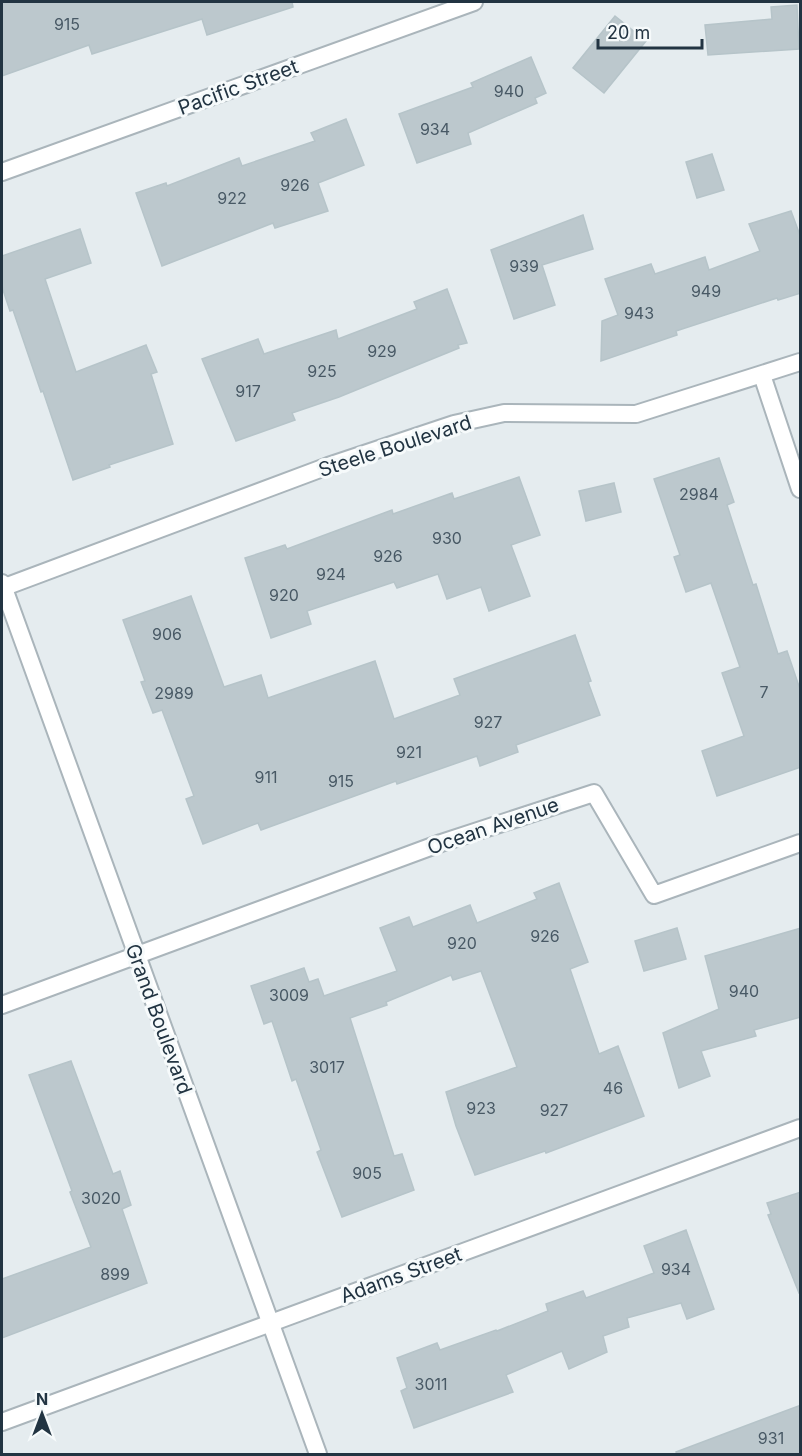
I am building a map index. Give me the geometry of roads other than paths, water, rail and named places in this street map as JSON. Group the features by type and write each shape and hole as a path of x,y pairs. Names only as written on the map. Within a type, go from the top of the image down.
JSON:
{"street":[{"name":"Pacific Street","path":"2,172 474,2"},
{"name":"Steele Boulevard","path":"2,586 328,466 454,424 504,413 636,414 801,362"},
{"path":"762,375 801,489"},
{"name":"Grand Boulevard","path":"2,586 318,1455"},
{"name":"Ocean Avenue","path":"136,956 441,843 594,793 654,895 801,843"},
{"path":"2,1005 136,956"},
{"name":"Adams Street","path":"2,1422 801,1128"}]}
